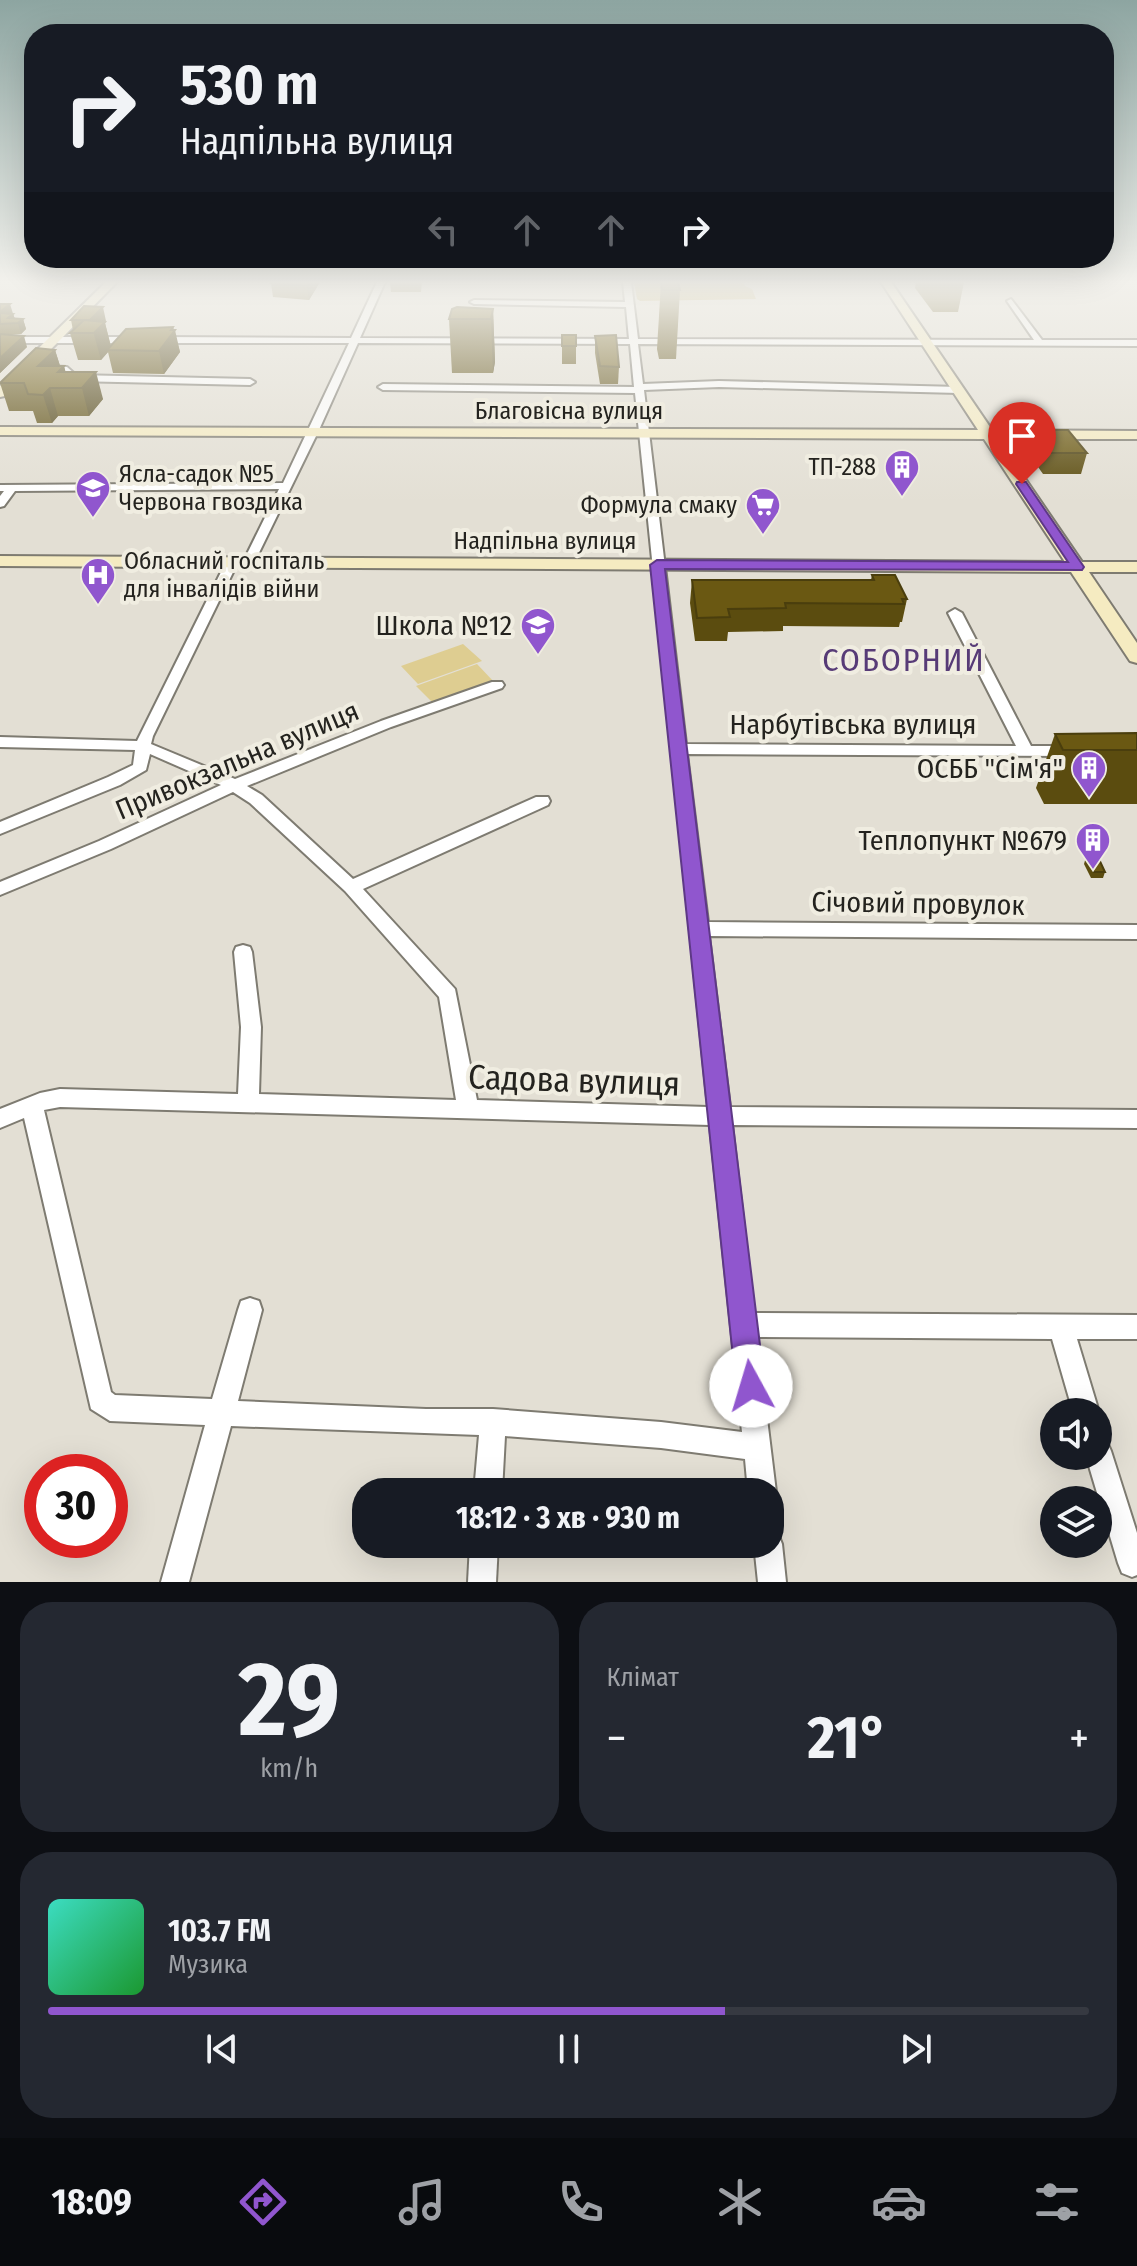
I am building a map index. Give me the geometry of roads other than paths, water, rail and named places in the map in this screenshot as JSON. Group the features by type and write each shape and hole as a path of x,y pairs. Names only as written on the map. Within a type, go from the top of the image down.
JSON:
{"main road":[{"path":"0,393 36,356"},
{"path":"936,356 1137,657"},
{"name":"Благовісна вулиця","path":"0,431 1137,435"},
{"name":"Надпільна вулиця","path":"0,561 1137,567"}],"street":[{"path":"0,828 133,772 142,763 143,746 240,562 286,486 346,356"},
{"path":"635,356 760,1478"},
{"path":"23,369 64,369 74,378 250,382"},
{"path":"383,387 639,389 719,384 959,390"},
{"path":"0,504 6,488 286,486"},
{"name":"Нарбутівська вулиця","path":"955,613 1026,751"},
{"name":"Привокзальна вулиця","path":"0,889 234,785 386,724 497,685"},
{"path":"0,742 143,746 234,785 285,824 351,887 448,994 468,1110"},
{"name":"Нарбутівська вулиця","path":"680,749 1082,751"},
{"path":"351,887 542,801"},
{"name":"Січовий провулок","path":"699,929 1137,932"},
{"path":"243,952 251,1027 248,1102"},
{"name":"Садова вулиця","path":"0,1119 32,1105 60,1098 719,1116 1137,1119"},
{"path":"32,1105 100,1400 110,1408 493,1422 661,1435 757,1447"},
{"path":"175,1582 250,1310"},
{"path":"744,1325 1137,1327"},
{"path":"1061,1326 1082,1398"},
{"path":"489,1478 493,1422"},
{"path":"1104,1470 1132,1563"},
{"path":"482,1582 483,1558"},
{"path":"769,1558 772,1582"}],"place":[{"name":"ТП-288","path":"902,498"},
{"name":"Ясла-садок №5 Червона гвоздика","path":"93,519"},
{"name":"Формула смаку","path":"763,536"},
{"name":"Обласний госпіталь для інвалідів війни","path":"98,606"},
{"name":"Школа №12","path":"538,656"},
{"name":"ОСББ \"Сім'я\"","path":"1089,799"},
{"name":"Теплопункт №679","path":"1093,871"}],"district":[{"name":"СОБОРНИЙ","path":"904,660"}]}
